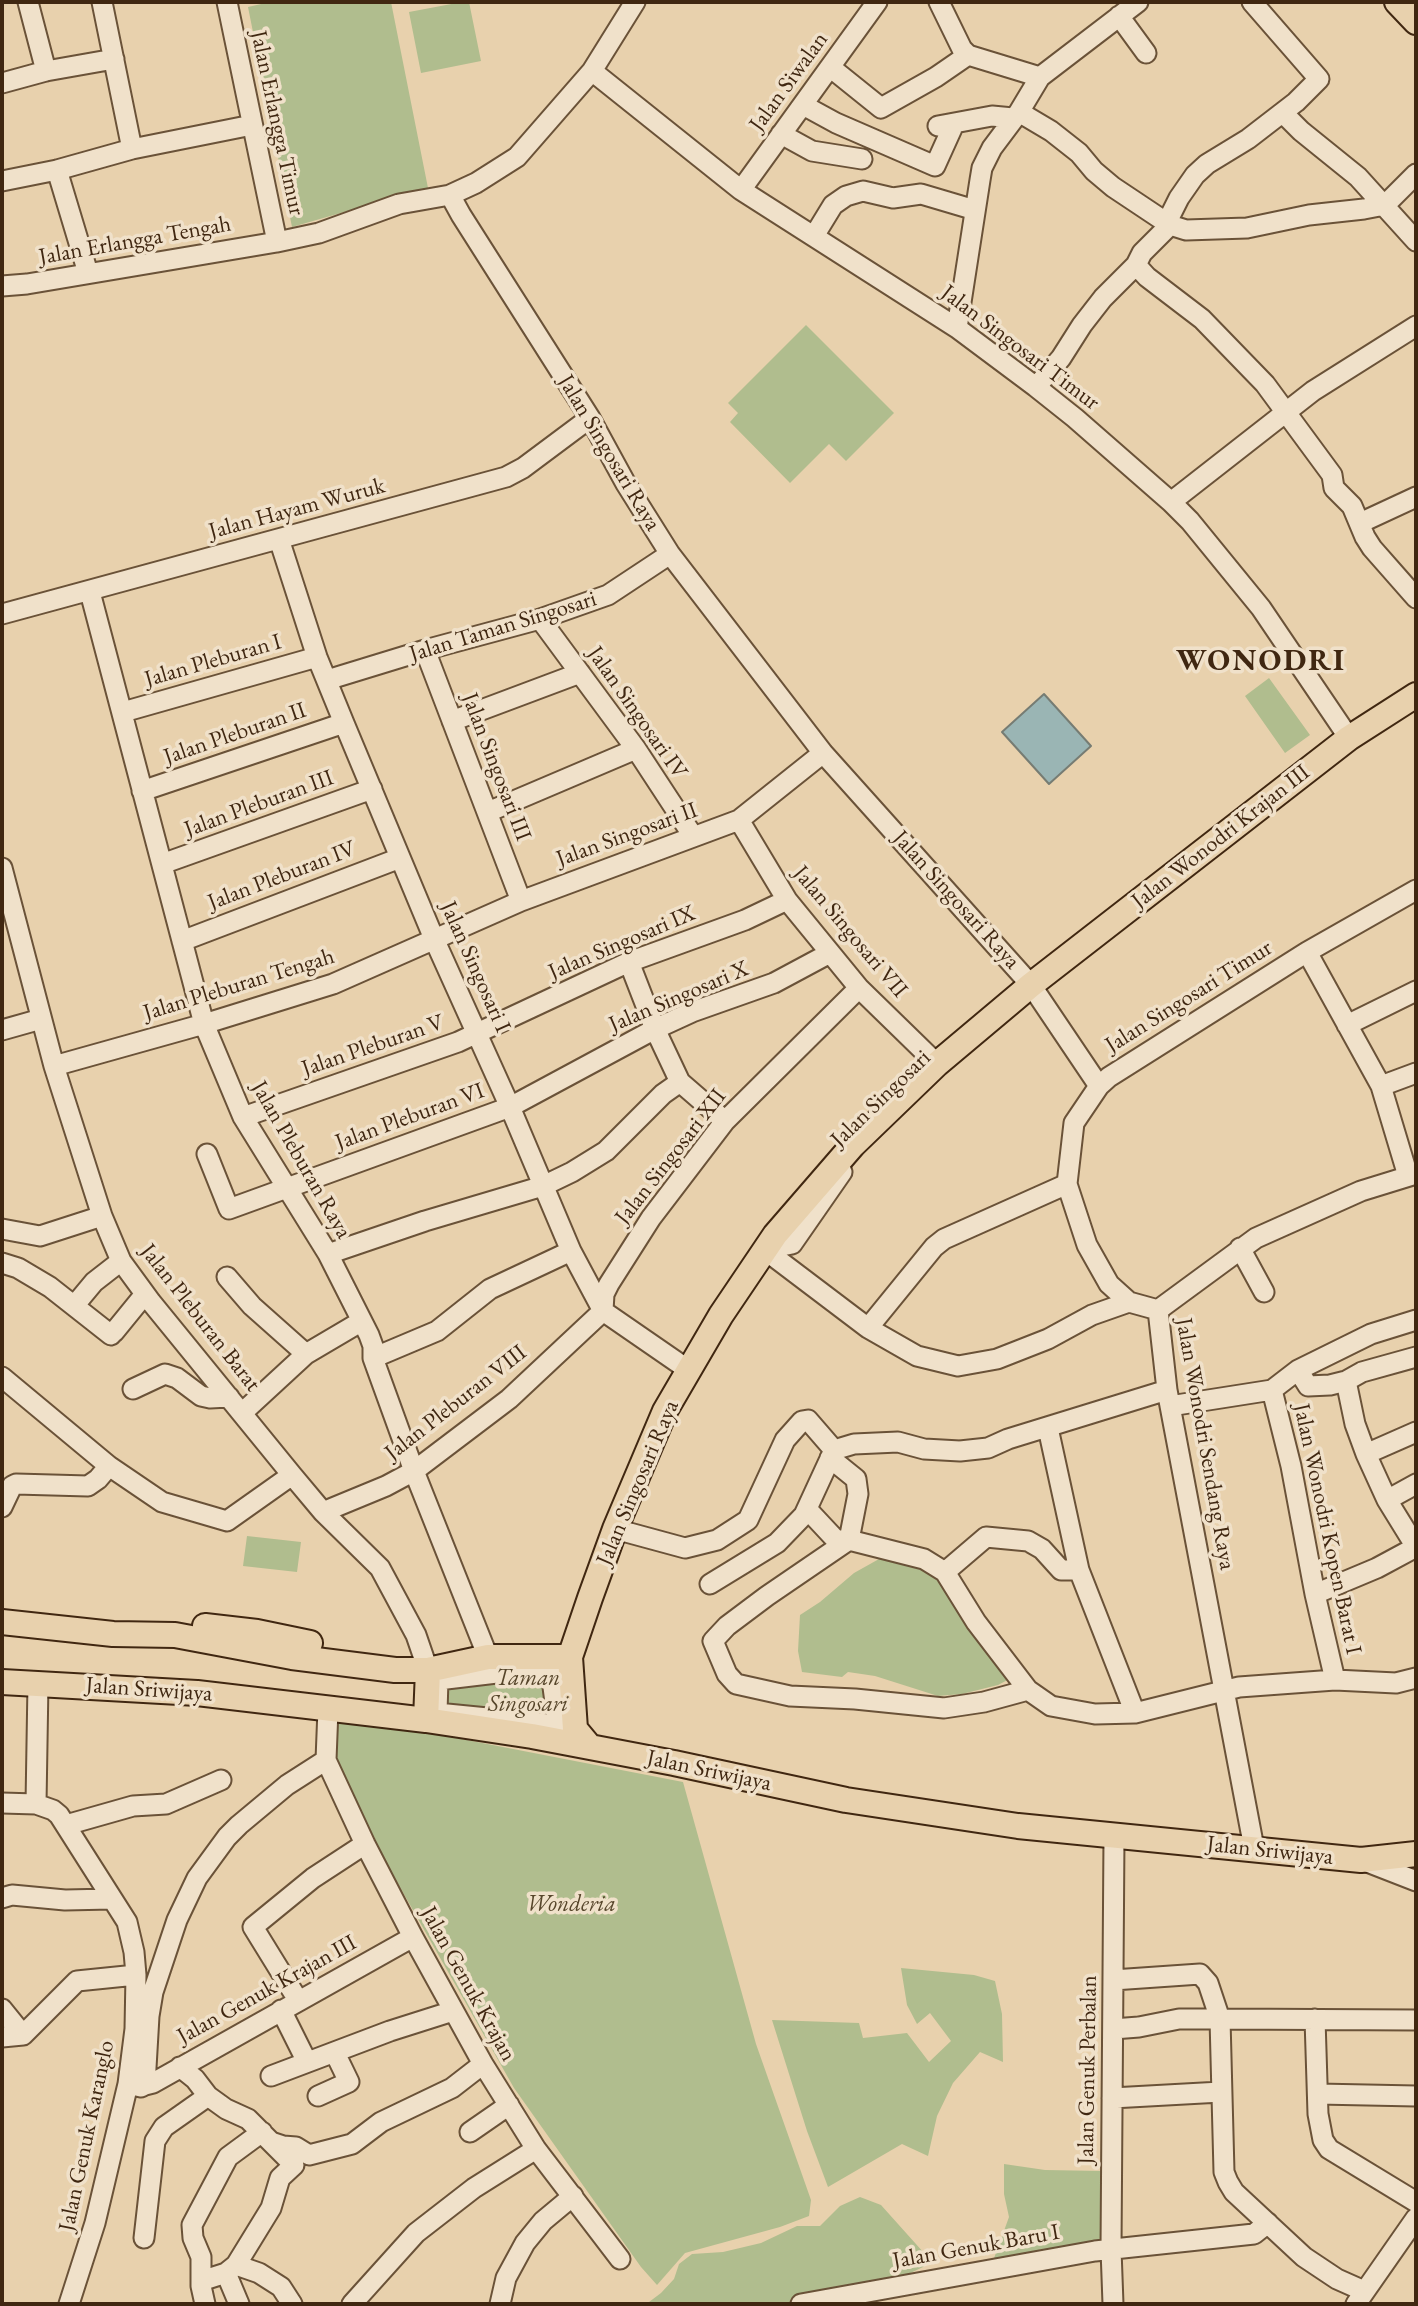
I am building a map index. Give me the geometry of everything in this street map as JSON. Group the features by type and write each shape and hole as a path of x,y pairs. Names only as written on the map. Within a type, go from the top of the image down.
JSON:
{"main road":[{"path":"1397,2 1416,22"},
{"name":"Jalan Wonodri Krajan III","path":"1029,986 1349,738 1416,695"},
{"name":"Jalan Singosari Raya","path":"577,1739 560,1665 665,1411 721,1315 770,1242 853,1145 937,1063 1029,986"},
{"path":"2,1608 85,1619 150,1623 175,1635"},
{"path":"2,1622 113,1634 175,1635 362,1667 428,1670 488,1657 560,1665"},
{"path":"426,1720 428,1670"},
{"name":"Jalan Sriwijaya","path":"2,1682 197,1693 577,1739 846,1801 1018,1826 1361,1860 1416,1854"}],"street":[{"path":"29,2 46,71"},
{"path":"102,2 132,149"},
{"name":"Jalan Erlangga Timur","path":"227,2 277,242 319,233 399,204 450,194 476,183 517,157 592,71 635,2"},
{"name":"Jalan Siwalan","path":"741,190 877,2"},
{"path":"939,2 962,50 968,55 1040,78"},
{"path":"957,328 982,168 992,148 1040,78 1138,2"},
{"path":"1036,387 1061,358 1103,298 1136,265 1142,253 1168,224 1179,198 1195,175 1207,163 1248,139 1283,113 1317,82 1318,76 1252,2"},
{"path":"1119,16 1146,52"},
{"path":"830,67 881,108 943,73 968,55"},
{"path":"2,83 46,71 114,59"},
{"name":"Jalan Singosari Timur","path":"592,71 741,190 957,328 1075,418 1171,502 1190,521 1261,608 1349,738"},
{"path":"803,105 935,166 946,125 992,116 1016,115 1051,131 1079,153 1094,172 1112,187 1168,224 1186,230 1247,228 1309,215 1385,205 1416,174"},
{"path":"1283,113 1358,177 1416,241"},
{"path":"2,181 57,170 132,149 252,125"},
{"path":"781,134 811,151 862,159"},
{"path":"57,170 88,273"},
{"path":"814,236 833,205 853,193 863,191 894,198 921,194 975,210"},
{"name":"Jalan Singosari Raya","path":"450,194 590,418 626,484 670,554 823,753 963,907 1029,986"},
{"name":"Jalan Erlangga Tengah","path":"2,286 27,285 277,242"},
{"path":"1136,265 1147,277 1202,319 1247,364 1332,475 1333,486 1352,506 1372,548 1410,578 1416,598"},
{"path":"1171,502 1348,367 1416,326"},
{"name":"Jalan Hayam Wuruk","path":"2,614 506,477 523,468 590,418"},
{"path":"1360,523 1416,497"},
{"name":"Jalan Singosari I","path":"279,539 317,657 344,723 435,941 571,1251 603,1311 690,1371"},
{"name":"Jalan Taman Singosari","path":"327,680 540,619 608,595 670,554"},
{"name":"Jalan Pleburan Raya","path":"90,592 204,1024 243,1117 328,1254 362,1321 373,1346 373,1358 414,1471 488,1657"},
{"name":"Jalan Singosari IV","path":"540,619 636,749 693,836"},
{"name":"Jalan Singosari III","path":"425,650 521,901"},
{"name":"Jalan Pleburan I","path":"123,712 317,657"},
{"path":"452,721 580,673"},
{"name":"Jalan Pleburan II","path":"142,791 344,723"},
{"path":"488,812 636,749"},
{"name":"Jalan Singosari II","path":"435,941 521,901 739,820 823,753"},
{"name":"Jalan Pleburan III","path":"162,864 372,789"},
{"name":"Jalan Singosari VII","path":"739,820 787,900 830,953 859,988 937,1063"},
{"name":"Jalan Pleburan IV","path":"182,941 400,858"},
{"name":"Jalan Pleburan Barat","path":"2,868 9,931 41,1019 102,1216 121,1261 323,1512 380,1568 416,1635 428,1670"},
{"name":"Jalan Singosari Timur","path":"1099,1086 1109,1077 1307,952 1416,890"},
{"name":"Jalan Singosari IX","path":"478,1034 629,962 745,920 787,900"},
{"name":"Jalan Pleburan Tengah","path":"54,1066 204,1024 332,984 435,941"},
{"path":"1158,1310 1240,1248 1349,1196 1412,1175 1381,1086 1307,952"},
{"name":"Jalan Singosari X","path":"510,1107 655,1028 774,983 830,953"},
{"path":"629,962 680,1082 725,1121"},
{"path":"770,1242 868,1328 917,1356 958,1366 997,1359 1048,1339 1092,1315 1129,1302 1109,1284 1087,1245 1067,1184 1074,1123 1099,1086 1029,986"},
{"name":"Jalan Singosari","path":"770,1242 792,1244 853,1156 1030,994 1029,986"},
{"name":"Jalan Singosari XII","path":"603,1311 604,1294 609,1284 651,1218 725,1121 859,988"},
{"path":"1347,1025 1416,991"},
{"path":"2,1030 41,1019"},
{"name":"Jalan Pleburan V","path":"243,1117 478,1034"},
{"path":"1381,1086 1416,1073"},
{"path":"328,1254 425,1221 543,1186 589,1163 606,1151 663,1094 680,1082"},
{"name":"Jalan Pleburan VI","path":"207,1154 229,1209 510,1107"},
{"path":"868,1328 934,1247 1067,1184"},
{"path":"2,1229 40,1236 102,1216"},
{"path":"1240,1248 1264,1292"},
{"path":"373,1358 437,1331 490,1289 571,1251"},
{"path":"74,1306 94,1282 121,1261"},
{"path":"2,1263 18,1268 50,1287 112,1334 145,1294"},
{"path":"227,1277 253,1306 306,1354"},
{"name":"Jalan Wonodri Sendang Raya","path":"1129,1302 1158,1310 1168,1398 1254,1848"},
{"name":"Jalan Pleburan VIII","path":"323,1512 386,1486 414,1471 509,1399 603,1311"},
{"path":"710,1584 777,1543 804,1515 832,1454 854,1444 898,1443 924,1449 960,1451 988,1448 1008,1439 1168,1398 1272,1390 1298,1370 1371,1335 1416,1320"},
{"path":"242,1413 306,1354 362,1321"},
{"path":"1298,1370 1308,1386 1346,1381 1362,1372 1416,1357"},
{"path":"133,1389 165,1374 177,1378 201,1396 229,1396"},
{"path":"2,1377 109,1466 162,1502 222,1521 231,1520 292,1475"},
{"path":"1315,1594 1416,1547 1387,1500 1366,1454 1354,1424 1346,1381"},
{"name":"Jalan Wonodri Kopen Barat I","path":"1272,1390 1291,1466 1315,1594 1335,1679"},
{"path":"615,1530 685,1548 717,1541 748,1520 785,1440 802,1421 808,1420 832,1454 856,1479 858,1493 849,1540 727,1626 713,1642 727,1674 736,1684 790,1696 944,1708 984,1703 1028,1690"},
{"path":"1048,1428 1079,1570 1135,1713"},
{"path":"1366,1454 1416,1432"},
{"path":"2,1507 11,1488 16,1484 88,1486 109,1466"},
{"path":"1387,1500 1416,1484"},
{"path":"807,1509 836,1540 849,1540 924,1559 945,1572 976,1622 1028,1690 1051,1706 1095,1714 1135,1713 1239,1687 1335,1679 1396,1683 1416,1678"},
{"path":"945,1572 986,1537 1028,1541 1042,1549 1061,1570 1079,1570"},
{"path":"560,1665 558,1725 437,1713 438,1680 560,1665"},
{"path":"2,1803 36,1804 38,1683"},
{"name":"Jalan Genuk Krajan","path":"328,1709 326,1760 413,1937 483,2064 536,2149 620,2259"},
{"path":"137,2086 153,1992 177,1920 197,1878 239,1825 287,1785 326,1760"},
{"path":"66,1825 133,1806 166,1804 221,1780"},
{"name":"Jalan Genuk Karanglo","path":"36,1804 56,1812 66,1825 129,1927 136,1975 137,2086 69,2304"},
{"name":"Jalan Genuk Perbalan","path":"1113,2304 1111,2249 1114,1837"},
{"path":"298,2000 253,1927 313,1878 365,1844"},
{"path":"1361,1860 1416,1881"},
{"path":"2,1898 12,1895 65,1900 111,1899"},
{"name":"Jalan Genuk Krajan III","path":"137,2086 153,2083 413,1937"},
{"path":"1113,1980 1191,1973 1200,1975 1208,1983 1220,2019 1225,2177 1234,2192 1264,2227 1362,2300 1416,2218"},
{"path":"2,2009 8,2040 77,1981 136,1975"},
{"path":"281,2010 307,2062"},
{"path":"271,2076 390,2031 453,2011"},
{"path":"1315,2019 1318,2114 1323,2140 1329,2150 1416,2202"},
{"path":"1113,2029 1129,2029 1179,2020 1416,2020"},
{"path":"318,2096 349,2082 335,2053"},
{"path":"267,2137 283,2146 296,2147 309,2155 352,2144 381,2122 452,2088 483,2064"},
{"path":"180,2067 195,2079 208,2096 226,2109 248,2119 294,2165 279,2178 271,2208 231,2269 239,2304"},
{"path":"1112,2098 1221,2092"},
{"path":"1318,2094 1416,2096"},
{"path":"144,2238 155,2141 164,2127 208,2096"},
{"path":"470,2132 509,2105"},
{"path":"205,2304 201,2258 191,2225 228,2157 267,2137"},
{"path":"352,2304 416,2233 484,2181 536,2149"},
{"path":"500,2304 506,2278 531,2234 573,2196"},
{"name":"Jalan Genuk Baru I","path":"801,2304 851,2299 1111,2249 1264,2227"},
{"path":"201,2281 231,2269 259,2273 281,2287 292,2304"}],"green space":[{"path":"270,2 391,2 428,188 292,227 248,7"},
{"path":"469,2 481,61 421,73 409,12"},
{"path":"806,325 894,413 846,461 829,444 790,483 730,422 738,413 728,403"},
{"path":"1269,678 1310,735 1285,753 1245,696"},
{"path":"247,1536 301,1542 297,1572 243,1566"},
{"path":"879,1559 903,1559 933,1567 1017,1675 998,1685 962,1694 938,1696 875,1676 848,1672 842,1677 802,1672 798,1651 800,1615 854,1573"},
{"name":"Taman Singosari","path":"551,1663 566,1729 434,1702 437,1672"},
{"name":"Wonderia","path":"333,1714 683,1782 756,2044 811,2200 809,2216 780,2227 685,2253 657,2285 641,2267 514,2088 330,1764"},
{"path":"901,1968 974,1975 995,1981 1002,2014 1003,2062 980,2052 953,2083 937,2116 928,2156 902,2144 828,2187 807,2131 772,2020 859,2023 863,2038 907,2033 929,2062 951,2041 930,2013 917,2024 907,2005"},
{"path":"1004,2164 1045,2170 1102,2171 1102,2245 993,2261 1009,2217 1004,2194"},
{"path":"860,2197 881,2205 929,2260 923,2267 900,2278 781,2304 634,2304 649,2302 661,2293 674,2279 679,2264 692,2254 723,2252 761,2243 797,2226 820,2226 840,2206"}],"water":[{"path":"1044,694 1091,746 1049,784 1002,732"}],"district":[{"name":"WONODRI","path":"1261,662"}]}
